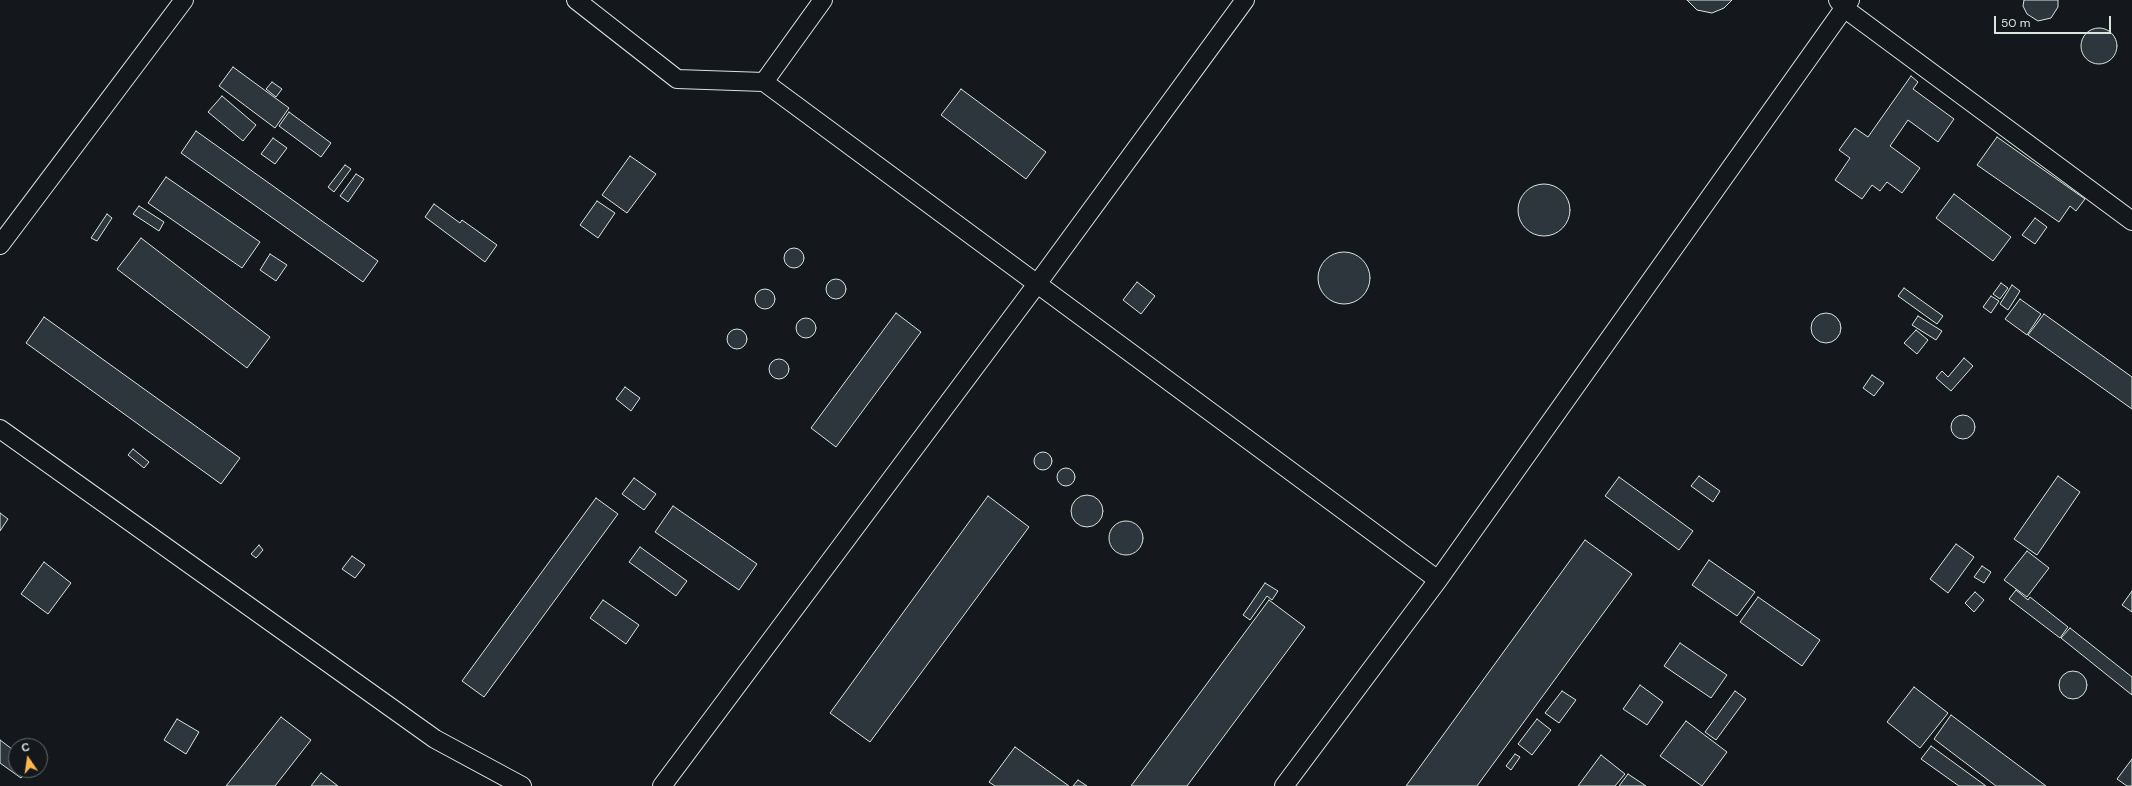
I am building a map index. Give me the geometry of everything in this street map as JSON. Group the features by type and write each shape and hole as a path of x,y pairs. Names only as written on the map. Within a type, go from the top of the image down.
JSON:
{"lane":[{"path":"0,245 184,0"},
{"path":"576,0 677,79 764,82 1438,580"},
{"path":"764,82 823,0"},
{"path":"662,786 1037,284 1245,0"},
{"path":"1284,786 1438,580 1844,3 2132,221"},
{"path":"0,429 435,739 522,786"}],"building":[{"path":"1687,0 1732,0 1724,8 1712,13 1697,10"},
{"path":"2024,0 2058,0 2058,7 2051,18 2038,21 2027,14 2023,6"},
{"path":"2099,28 2109,31 2114,36 2117,46 2114,56 2109,61 2099,64 2089,61 2084,56 2081,46 2084,36 2089,31"},
{"path":"233,67 289,108 275,128 219,86"},
{"path":"1911,76 1918,82 1913,89 1954,119 1938,142 1908,120 1890,146 1920,168 1902,193 1887,182 1880,191 1872,185 1862,199 1835,180 1850,158 1839,150 1855,128 1868,137"},
{"path":"272,82 282,89 276,97 266,89"},
{"path":"961,89 1046,152 1026,179 941,115"},
{"path":"222,96 256,125 243,141 208,112"},
{"path":"289,112 331,143 321,157 279,126"},
{"path":"196,131 378,261 363,282 181,153"},
{"path":"1997,137 2085,199 2076,211 2070,206 2059,222 1977,165"},
{"path":"273,138 287,148 275,164 261,154"},
{"path":"630,156 656,174 627,213 602,195"},
{"path":"345,165 351,169 334,192 328,187"},
{"path":"356,174 364,179 348,202 340,196"},
{"path":"166,177 260,242 242,268 148,203"},
{"path":"1539,184 1549,184 1559,188 1566,195 1570,205 1570,215 1566,225 1559,232 1549,236 1539,236 1529,232 1522,225 1518,215 1518,205 1522,195 1529,188"},
{"path":"1954,194 2011,237 1993,261 1936,218"},
{"path":"597,201 615,213 598,238 580,225"},
{"path":"434,204 460,223 462,220 497,245 485,262 425,217"},
{"path":"139,206 164,222 159,231 133,214"},
{"path":"107,214 112,218 97,241 91,238"},
{"path":"2035,218 2047,227 2035,244 2022,235"},
{"path":"141,238 270,337 247,368 117,269"},
{"path":"794,248 801,251 804,258 801,265 794,268 787,265 784,258 787,251"},
{"path":"1339,252 1349,252 1359,256 1366,263 1370,273 1370,283 1366,293 1359,300 1349,304 1339,304 1329,300 1322,293 1318,283 1318,273 1322,263 1329,256"},
{"path":"270,254 287,265 276,281 260,270"},
{"path":"836,279 843,282 846,289 843,296 836,299 829,296 826,289 829,282"},
{"path":"1137,282 1155,296 1141,314 1123,300"},
{"path":"2001,283 2008,288 2000,299 1993,294"},
{"path":"2012,285 2020,291 2008,310 2000,304"},
{"path":"1904,288 1943,316 1937,324 1898,296"},
{"path":"765,289 772,292 775,299 772,306 765,309 758,306 755,299 758,292"},
{"path":"1991,296 1999,301 1991,313 1983,307"},
{"path":"2020,299 2041,314 2027,335 2005,319"},
{"path":"896,313 921,332 836,447 811,428"},
{"path":"1826,313 1837,317 1841,328 1837,339 1826,343 1815,339 1811,328 1815,317"},
{"path":"2044,314 2132,377 2132,409 2028,335"},
{"path":"1918,316 1942,331 1936,340 1912,325"},
{"path":"44,317 240,458 221,484 26,343"},
{"path":"806,318 813,321 816,328 813,335 806,338 799,335 796,328 799,321"},
{"path":"737,329 744,332 747,339 744,346 737,349 730,346 727,339 730,332"},
{"path":"1916,330 1928,340 1917,354 1904,343"},
{"path":"1964,358 1973,366 1951,391 1936,378 1942,371 1948,377"},
{"path":"779,359 786,362 789,369 786,376 779,379 772,376 769,369 772,362"},
{"path":"1872,375 1884,383 1874,396 1863,388"},
{"path":"625,387 640,398 631,411 616,399"},
{"path":"1963,415 1971,419 1975,427 1971,435 1963,439 1955,435 1951,427 1955,419"},
{"path":"133,449 149,462 144,468 128,455"},
{"path":"1043,452 1049,455 1052,461 1049,467 1043,470 1037,467 1034,461 1037,455"},
{"path":"1066,468 1072,471 1075,477 1072,483 1066,486 1060,483 1057,477 1060,471"},
{"path":"1699,476 1720,491 1713,502 1691,486"},
{"path":"2058,476 2080,492 2037,555 2014,539"},
{"path":"1619,477 1693,531 1679,550 1605,496"},
{"path":"634,478 656,494 644,510 622,494"},
{"path":"1084,495 1090,495 1099,499 1103,511 1099,523 1090,527 1084,527 1075,523 1071,514 1071,508 1075,499"},
{"path":"988,496 1029,527 870,742 830,713"},
{"path":"596,498 618,514 484,697 462,681"},
{"path":"673,506 757,564 739,590 655,532"},
{"path":"0,513 8,519 0,531"},
{"path":"1126,521 1138,526 1143,538 1138,550 1126,555 1114,550 1109,538 1114,526"},
{"path":"1585,540 1632,574 1477,786 1406,786"},
{"path":"1956,544 1974,557 1948,593 1930,579"},
{"path":"259,545 263,550 256,558 251,554"},
{"path":"640,547 687,581 676,596 629,562"},
{"path":"2027,551 2049,568 2027,597 2004,580"},
{"path":"352,556 365,565 355,578 342,569"},
{"path":"1709,560 1755,592 1737,616 1692,585"},
{"path":"44,562 71,583 48,614 21,594"},
{"path":"1982,566 1991,572 1984,583 1974,577"},
{"path":"1265,583 1278,591 1272,600 1267,596 1250,620 1243,615"},
{"path":"2016,590 2028,600 2030,597 2068,627 2060,638 2009,599"},
{"path":"2132,591 2132,612 2122,605"},
{"path":"1975,592 1984,600 1974,612 1965,603"},
{"path":"1758,597 1820,640 1802,666 1740,622"},
{"path":"603,600 639,625 626,644 590,618"},
{"path":"1269,600 1305,627 1187,786 1131,786"},
{"path":"2070,628 2132,677 2132,695 2061,638"},
{"path":"1680,643 1727,675 1711,698 1664,666"},
{"path":"2073,671 2083,675 2087,685 2083,695 2073,699 2063,695 2059,685 2063,675"},
{"path":"1640,685 1663,702 1647,725 1623,709"},
{"path":"1914,687 1948,713 1920,748 1887,722"},
{"path":"1562,691 1576,700 1559,723 1545,713"},
{"path":"1735,691 1746,699 1716,740 1705,732"},
{"path":"1951,715 2046,786 1996,786 1934,739"},
{"path":"281,717 311,740 275,786 226,786"},
{"path":"177,719 199,732 186,754 164,740"},
{"path":"1537,719 1551,730 1532,755 1518,744"},
{"path":"1686,721 1727,752 1702,786 1660,756"},
{"path":"0,740 8,746 8,769 0,763"},
{"path":"1931,746 1986,786 1959,786 1921,759"},
{"path":"1015,747 1069,786 995,786 989,782"},
{"path":"1515,754 1520,757 1511,770 1506,766"},
{"path":"1601,755 1625,774 1615,786 1578,786"},
{"path":"2132,759 2132,786 2127,786 2117,779"},
{"path":"321,773 338,786 311,786"},
{"path":"1628,774 1646,786 1619,786"},
{"path":"1078,780 1087,786 1073,786"}]}
